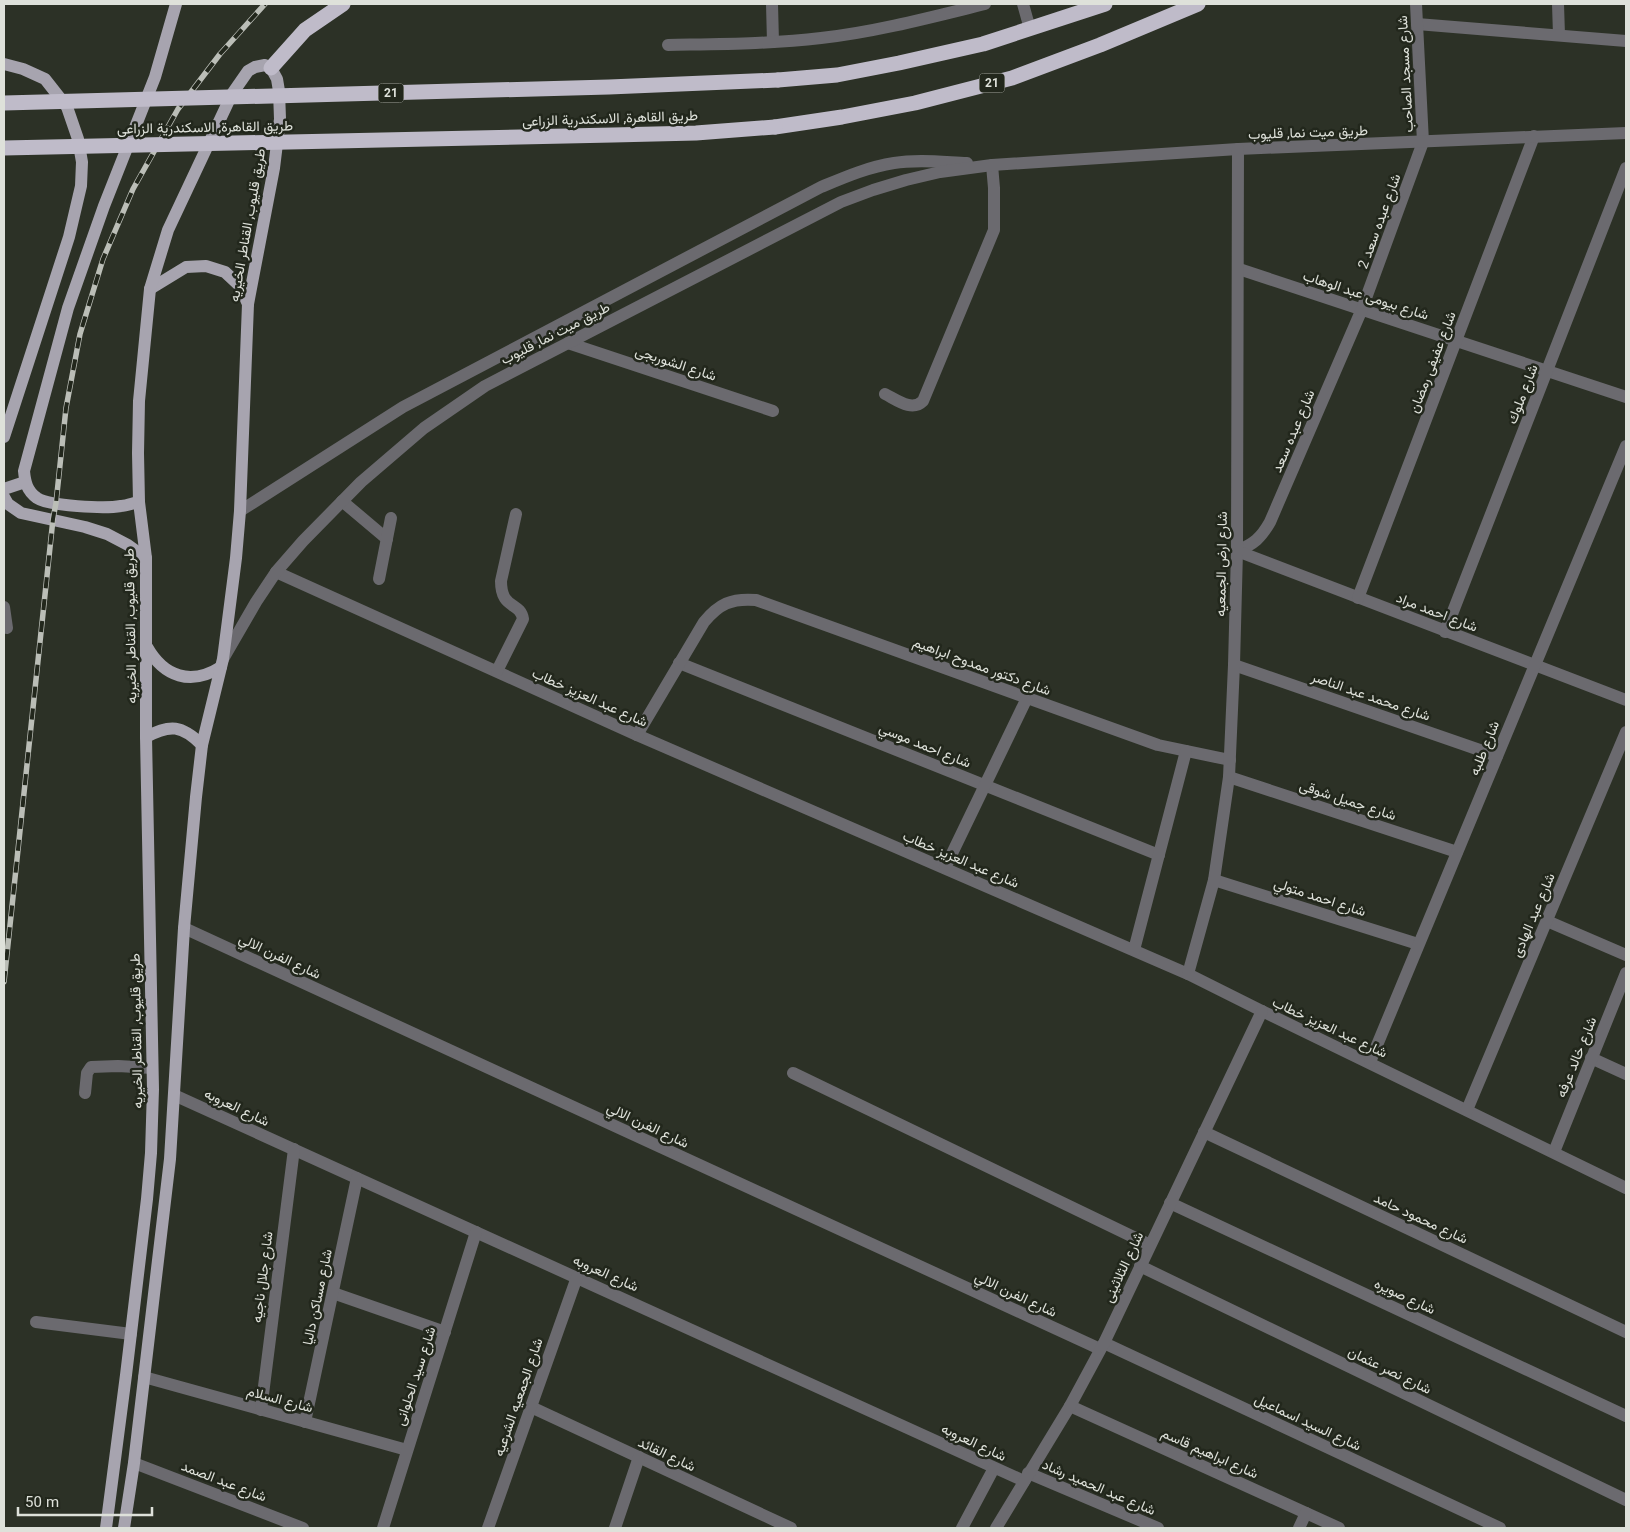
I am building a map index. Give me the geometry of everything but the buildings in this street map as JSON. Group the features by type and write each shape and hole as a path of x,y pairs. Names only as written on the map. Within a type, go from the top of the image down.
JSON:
{"highway":[{"path":"271,68 305,30 343,4"},
{"name":"طريق القاهرة, الاسكندرية الزراعى","path":"4,104 609,87 778,80 836,75 983,44 1104,4"},
{"name":"طريق القاهرة, الاسكندرية الزراعى","path":"4,148 631,135 775,127 914,103 1012,78 1100,45 1198,4"}],"main road":[{"path":"139,502 102,508 47,502 38,499 30,492 25,482 24,471 68,308 104,206 156,77 176,4"},
{"path":"4,64 23,69 45,79 67,107 78,139 82,162 81,186 69,236 4,436"},
{"name":"طريق قليوب, القناطر الخيريه","path":"106,1528 131,1334 151,1153 153,1089 146,737 146,558 139,502 138,453 139,401 150,289 168,230 232,94 248,71 255,66 265,66 271,68 277,79 280,118 274,168 248,304 240,511 222,663 202,745 184,928 169,1167 134,1463 124,1528"},
{"path":"150,289 186,268 206,266 225,272 240,286 248,304"},
{"path":"4,490 25,482"},
{"path":"4,497 8,504 21,513 85,527 107,534 128,545 146,558"},
{"path":"147,647 162,667 173,674 186,677 198,677 211,673 222,663"},
{"path":"146,737 160,730 176,728 191,734 202,745"}],"street":[{"path":"772,4 773,42"},
{"path":"668,45 773,42 822,38 912,22 957,7 986,4"},
{"path":"1022,4 1030,29"},
{"name":"شارع مسجد الصاحب","path":"1416,4 1423,142"},
{"path":"1558,4 1559,35"},
{"path":"1417,24 1626,41"},
{"name":"طريق ميت نما, قليوب","path":"222,663 256,602 276,572 342,501 424,428 485,386 841,202 906,180 940,172 992,165 1238,149 1626,133"},
{"name":"شارع عفيفى رمضان","path":"1358,598 1534,136"},
{"name":"شارع عبده سعد 2","path":"1362,309 1423,142"},
{"name":"شارع ارض الجمعيه","path":"1188,974 1214,880 1229,777 1237,552 1238,149"},
{"name":"طريق ميت نما, قليوب","path":"240,511 403,408 821,187 858,172 895,162 935,161 992,165"},
{"path":"885,394 911,406 916,406 923,401 994,230 992,165"},
{"name":"شارع ملوك","path":"1446,632 1626,168"},
{"name":"شارع بيومى عبد الوهاب","path":"1239,269 1626,397"},
{"name":"شارع عبده سعد","path":"1237,552 1251,546 1263,535 1270,522 1362,309"},
{"name":"شارع الشوربجى","path":"568,343 774,411"},
{"name":"شارع طلبه","path":"1370,1062 1626,446"},
{"path":"342,501 387,539"},
{"path":"4,508 21,513"},
{"path":"497,671 523,619 519,610 506,601 501,587 516,514"},
{"path":"379,579 391,518"},
{"name":"شارع احمد مراد","path":"1237,552 1626,700"},
{"name":"شارع عبد العزيز خطاب","path":"276,572 637,735 1188,974 1626,1188"},
{"name":"شارع دكتور ممدوح ابراهيم","path":"679,663 704,622 714,611 726,603 741,599 756,600 1158,745 1230,760"},
{"path":"4,607 7,628"},
{"path":"637,735 679,663"},
{"name":"شارع احمد موسي","path":"679,663 1159,855"},
{"name":"شارع محمد عبد الناصر","path":"1234,665 1497,756"},
{"path":"946,868 1027,698"},
{"name":"شارع عبد الهادى","path":"1467,1110 1626,732"},
{"path":"1134,950 1186,751"},
{"name":"شارع جميل شوقى","path":"1229,777 1458,852"},
{"name":"شارع احمد متولي","path":"1214,880 1418,944"},
{"path":"1547,920 1626,955"},
{"name":"شارع الفرن الالي","path":"184,928 1102,1346"},
{"name":"شارع خالد عرفه","path":"1554,1152 1590,1058 1626,973"},
{"name":"شارع الثلاثينى","path":"996,1528 1070,1406 1102,1346 1262,1011"},
{"path":"1590,1058 1626,1074"},
{"path":"85,1093 87,1073 91,1067 152,1068"},
{"path":"794,1073 1150,1245"},
{"name":"شارع العروبه","path":"174,1095 994,1468 1026,1477"},
{"name":"شارع محمود حامد","path":"1204,1132 1626,1332"},
{"name":"شارع جلال ناجيه","path":"261,1410 294,1149"},
{"name":"شارع مساكن داليا","path":"305,1422 357,1178"},
{"name":"شارع صويره","path":"1170,1203 1626,1416"},
{"name":"شارع سيد الحلوانى","path":"383,1528 476,1232"},
{"name":"شارع نصر عثمان","path":"1140,1266 1626,1500"},
{"name":"شارع الجمعيه الشرعيه","path":"488,1528 577,1277"},
{"path":"333,1293 444,1332"},
{"path":"36,1322 131,1334"},
{"name":"شارع السيد اسماعيل","path":"1102,1346 1500,1528"},
{"name":"شارع السلام","path":"144,1377 407,1450"},
{"name":"شارع ابراهيم قاسم","path":"1070,1406 1339,1528"},
{"name":"شارع القائد","path":"531,1407 776,1525 791,1528"},
{"path":"615,1528 638,1457"},
{"name":"شارع عبد الصمد","path":"134,1463 303,1528"},
{"path":"962,1528 994,1468"},
{"name":"شارع عبد الحميد رشاد","path":"1026,1477 1158,1528"},
{"path":"1299,1528 1306,1514"}],"railway":[{"path":"4,982 66,408 80,334 103,259 133,189 178,109 220,54 265,4"}]}
